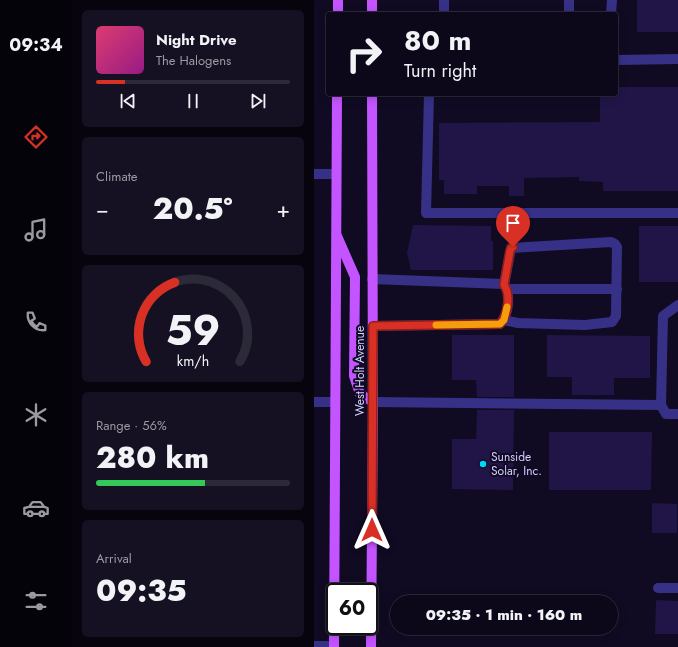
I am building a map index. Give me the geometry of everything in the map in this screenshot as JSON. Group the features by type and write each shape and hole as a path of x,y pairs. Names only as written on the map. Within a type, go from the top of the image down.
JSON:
{"main road":[{"path":"338,0 338,12"},
{"path":"372,0 372,12"},
{"name":"West Holt Avenue","path":"334,647 337,96"},
{"name":"West Holt Avenue","path":"371,647 373,402 372,96"},
{"path":"336,232 354,277 354,376 360,394 373,402"}],"street":[{"path":"444,0 444,12"},
{"path":"569,0 569,12"},
{"path":"611,12 612,0"},
{"path":"618,60 678,59"},
{"path":"429,96 426,213 678,213"},
{"path":"314,174 336,174"},
{"path":"373,326 500,324 504,320 507,310 506,287 511,248 611,242 617,247 616,316 612,322 608,324 585,325 504,320"},
{"path":"372,279 506,287 617,289"},
{"path":"678,305 663,316 661,405 666,414 678,414"},
{"path":"314,402 335,402"},
{"path":"373,402 661,405"},
{"path":"658,588 678,588"},
{"path":"314,646 334,647"}],"building":[{"path":"637,0 678,0 678,32 637,32"},
{"path":"618,87 678,87 678,191 603,191 603,182 579,181 579,177 524,178 524,196 509,196 509,186 477,186 477,194 444,194 444,180 439,180 439,123 600,122 600,96 618,96"},
{"path":"413,225 491,226 491,241 493,241 493,270 411,270 407,253"},
{"path":"639,226 678,226 678,282 639,282"},
{"path":"452,335 514,335 514,397 477,397 476,380 452,380"},
{"path":"547,335 650,336 650,378 614,378 614,395 572,395 572,377 547,377"},
{"name":"Sunside Solar, Inc.","path":"477,410 514,410 513,490 452,489 452,439 476,439"},
{"path":"549,432 652,432 651,490 549,490"},
{"path":"652,503 677,504 677,533 652,533"},
{"path":"656,600 678,601 678,634 655,634"}],"slow traffic":[{"path":"436,325 500,324 504,320 507,307"}],"place":[{"name":"Sunside Solar, Inc.","path":"483,464"}],"route":[{"path":"372,530 373,326 500,324 504,320 507,310 507,289 504,285 510,251 513,247"}]}
